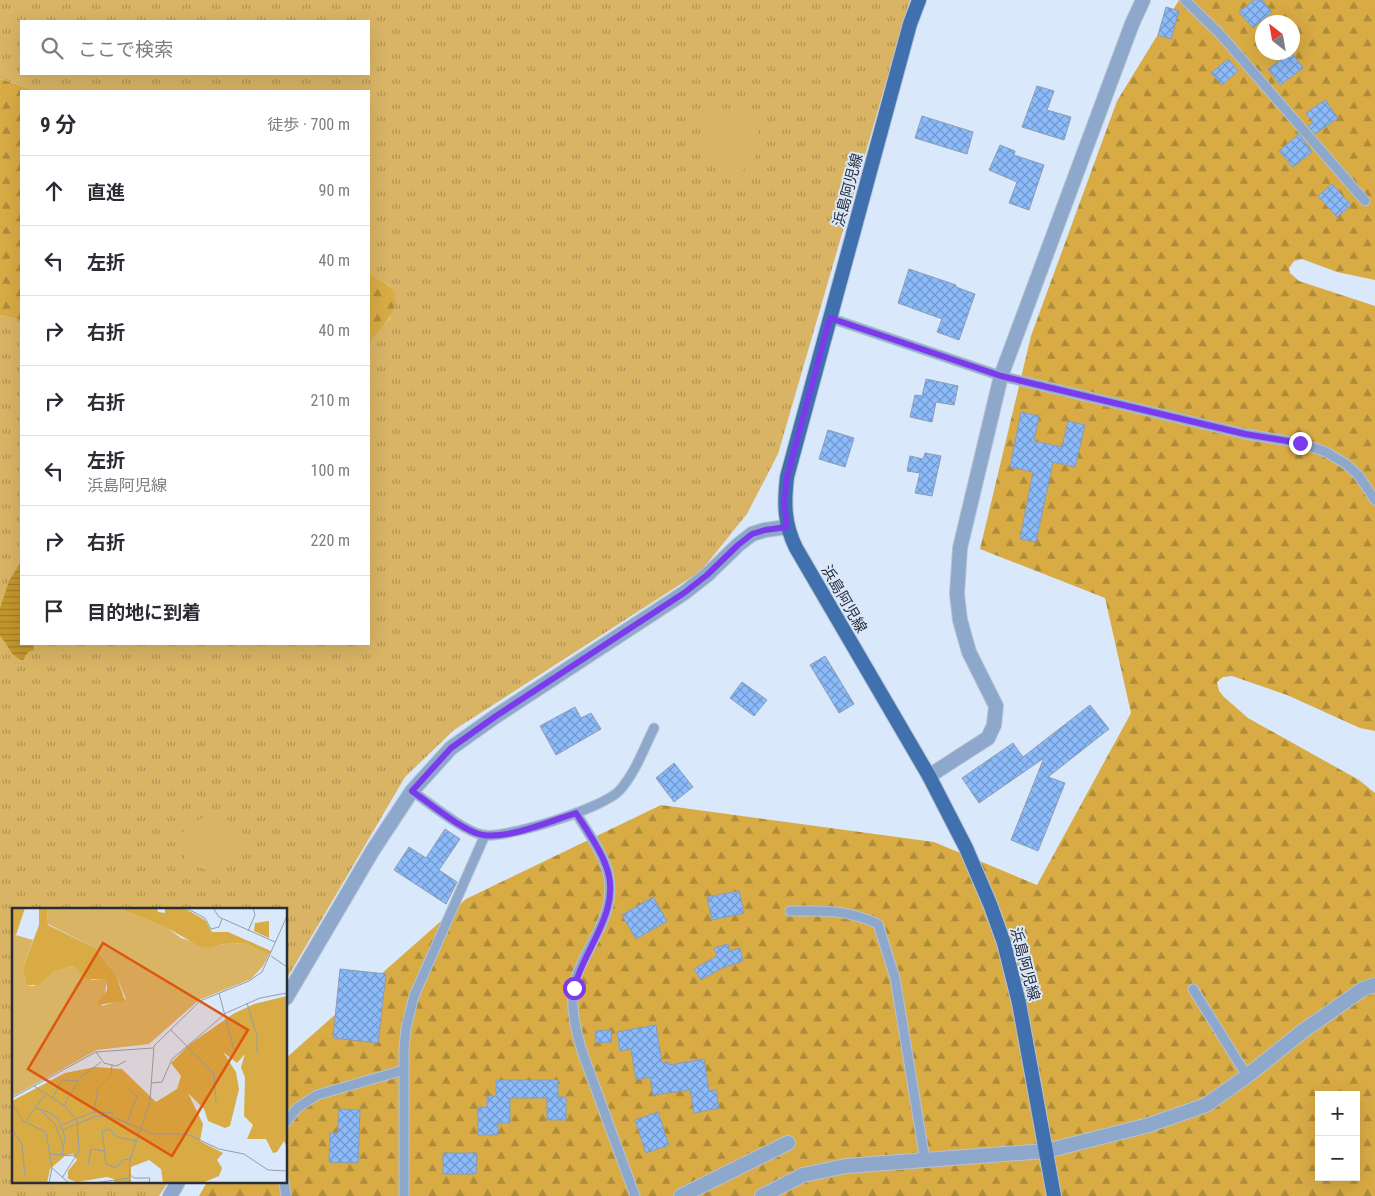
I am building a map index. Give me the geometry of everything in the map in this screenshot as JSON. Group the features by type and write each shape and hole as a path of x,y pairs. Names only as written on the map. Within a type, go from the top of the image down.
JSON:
{"main road":[{"name":"浜島阿児線","path":"919,0 910,24 787,477 784,503 787,527 796,548 930,776 966,848 990,904 1004,943 1019,1003 1054,1196"}],"street":[{"path":"930,776 988,738 996,719 996,706 980,676 964,634 957,594 958,569 964,528 1001,376 1132,24 1143,0"},
{"path":"288,995 373,850 412,791 451,748 496,716 684,593 752,534 787,527"},
{"path":"762,1196 803,1175 846,1166 1046,1151 1149,1125 1206,1105 1303,1031 1363,989 1375,985"},
{"path":"681,1196 788,1142"},
{"path":"170,1196 177,1184"}],"lane":[{"path":"1185,0 1220,34 1365,201"},
{"path":"830,318 1001,376 1245,434 1300,443 1326,452 1346,464 1359,476 1375,500"},
{"path":"412,791 470,831 486,835 512,833 576,813 606,801 618,792 627,780 654,728"},
{"path":"576,813 606,865 610,892 606,916 577,975 574,988 574,1017 583,1054 635,1196"},
{"path":"404,1196 406,1028 414,996 486,835"},
{"path":"790,911 849,913 878,924 895,978 925,1160"},
{"path":"1193,989 1246,1076"},
{"path":"288,1119 296,1108 317,1095 404,1070"}],"green space":[{"path":"0,0 910,0 778,454 747,514 701,571 454,730 405,777 288,977 288,908 12,908 12,1184 167,1184 159,1196 0,1196 0,315 20,320 20,645 370,645 370,342 390,318 390,286 370,274 370,90 35,90 0,79"},
{"path":"1179,0 1375,0 1375,280 1337,272 1302,259 1294,261 1289,268 1290,273 1299,281 1375,306 1375,731 1360,728 1287,695 1232,676 1223,677 1217,682 1219,691 1224,697 1248,718 1359,780 1375,793 1375,1196 199,1196 206,1184 288,1184 288,1056 466,899 661,805 934,842 1037,885 1131,713 1105,598 980,549 1031,336 1117,101"},
{"path":"0,79 35,90 20,90 20,320 0,315"},
{"path":"721,109 740,114 752,122 758,134 759,146 755,158 748,167 738,172 726,172 718,168 702,148 700,132 704,117"},
{"path":"370,274 389,286 394,293 394,308 385,324 370,342"},
{"path":"207,816 224,818 231,821 240,830 242,836 242,844 233,861 229,866 220,871 204,869 194,865 186,859 182,849 181,844 185,828 189,824"}],"shaded area":[{"path":"20,564 20,645 33,645 34,650 28,652 23,660 15,657 0,636 0,608 9,581"}],"building":[{"path":"1254,0 1262,0 1272,12 1268,15 1255,15 1255,26 1253,28 1239,12"},
{"path":"1166,7 1179,11 1171,39 1158,35"},
{"path":"1228,59 1238,71 1222,85 1211,73"},
{"path":"1280,60 1297,60 1303,68 1280,85 1268,69"},
{"path":"1037,86 1054,91 1047,110 1071,117 1064,140 1022,127"},
{"path":"1325,100 1338,118 1315,134 1308,126 1313,122 1306,113"},
{"path":"922,116 973,132 967,154 915,138"},
{"path":"1299,134 1312,152 1293,167 1279,151"},
{"path":"1000,145 1015,151 1014,155 1044,165 1029,210 1009,203 1017,182 989,170"},
{"path":"1332,184 1351,205 1337,217 1318,196"},
{"path":"909,269 956,285 956,287 975,294 959,340 937,332 942,319 898,303"},
{"path":"926,379 958,386 954,405 936,402 932,422 910,417 915,395 922,396"},
{"path":"1021,412 1039,416 1034,441 1062,447 1068,421 1085,425 1075,467 1053,462 1036,542 1020,539 1033,472 1010,467"},
{"path":"828,430 854,438 845,467 819,459"},
{"path":"925,453 941,456 932,496 915,493 920,473 907,471 910,456 923,459"},
{"path":"825,656 854,704 839,713 810,665"},
{"path":"742,682 767,700 754,716 730,698"},
{"path":"1090,705 1109,729 1048,777 1065,783 1038,851 1011,840 1044,758 979,803 962,778 1013,743 1023,757"},
{"path":"575,707 581,718 591,713 601,729 556,755 540,726"},
{"path":"674,763 693,787 674,802 656,778"},
{"path":"445,829 460,839 439,870 457,882 446,904 394,870 409,847 426,858"},
{"path":"739,891 744,913 712,920 707,897"},
{"path":"653,897 667,921 636,939 622,915"},
{"path":"728,944 730,951 740,948 743,961 722,968 701,980 694,969 717,956 714,948"},
{"path":"340,969 386,974 378,1043 333,1038"},
{"path":"656,1025 662,1063 669,1062 669,1065 704,1059 709,1091 716,1090 719,1108 694,1113 690,1090 653,1095 650,1077 636,1080 631,1049 620,1051 617,1032"},
{"path":"611,1030 612,1042 596,1043 595,1031"},
{"path":"496,1080 558,1080 558,1097 566,1097 566,1120 547,1120 547,1098 510,1098 510,1123 498,1123 498,1135 478,1135 478,1107 487,1107 487,1096 496,1096"},
{"path":"339,1109 360,1110 358,1163 329,1162 330,1133 338,1133"},
{"path":"658,1112 669,1145 646,1153 635,1120"},
{"path":"443,1153 477,1153 476,1174 443,1174"}],"route":[{"path":"574,988 577,975 606,916 610,892 606,865 576,813 512,833 495,836 483,835 470,831 412,791 451,748 496,716 684,593 752,534 787,527 784,503 787,477 830,318 1001,376 1245,434 1300,443"}]}
